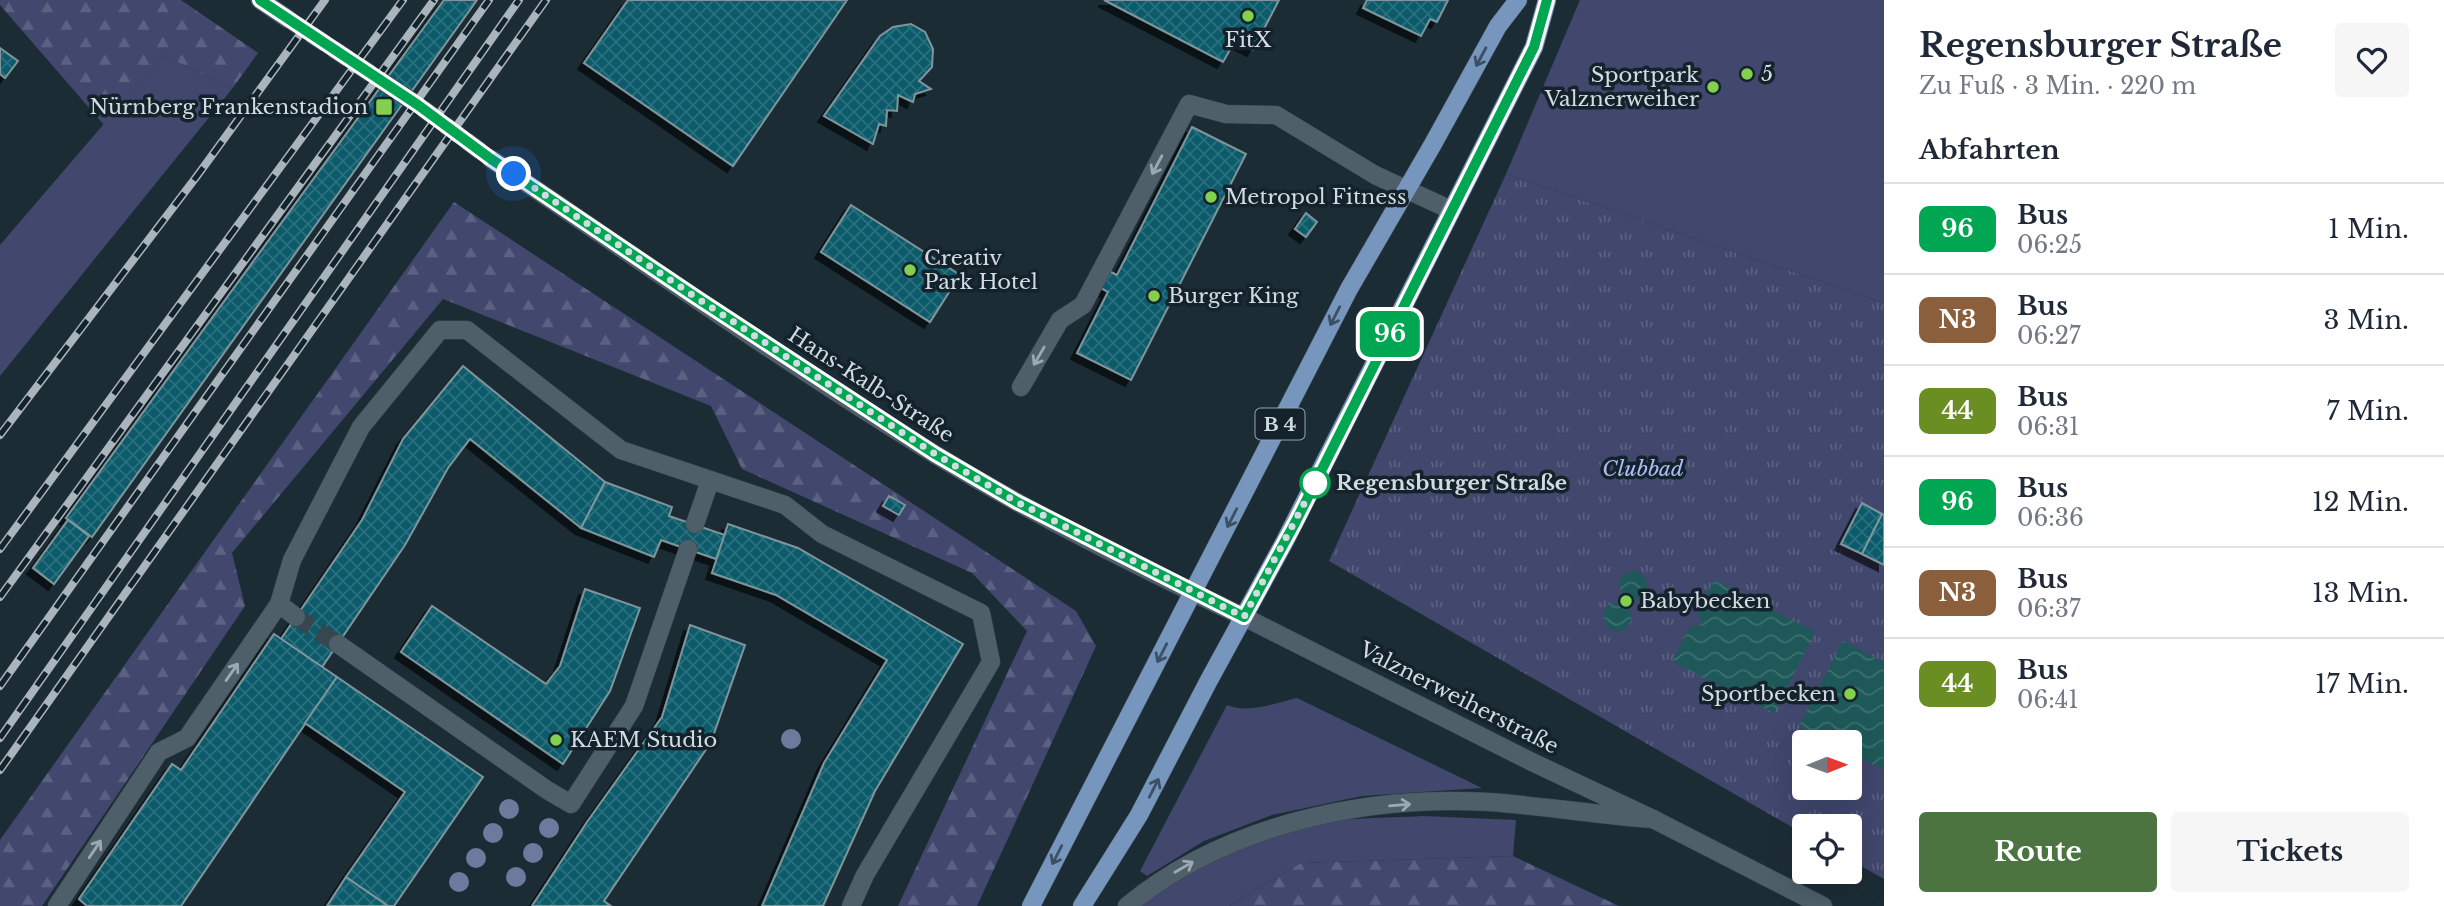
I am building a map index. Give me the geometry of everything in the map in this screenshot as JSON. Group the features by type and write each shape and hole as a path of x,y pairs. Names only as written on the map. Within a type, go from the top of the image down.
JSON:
{"main road":[{"name":"B 4","path":"1031,906 1349,289 1497,26 1518,0"},
{"name":"B 4","path":"1082,906 1139,816 1285,541 1534,47 1548,0"}],"street":[{"path":"260,0 288,19"},
{"path":"1021,387 1060,320 1083,305 1189,104 1226,114 1276,116 1375,175 1451,210"},
{"name":"Hans-Kalb-Straße","path":"491,159 935,454 1017,502 1244,617"},
{"path":"57,906 159,752 187,738 279,604 292,560 361,427 440,330 467,331 621,450 785,505 822,534 981,613 991,662 865,875 851,906"},
{"path":"695,524 710,481"},
{"path":"338,644 570,804 634,706 688,549"},
{"path":"279,604 296,617"},
{"name":"Valznerweiherstraße","path":"1244,617 1824,906"},
{"name":"Valznerweiherstraße","path":"1127,906 1185,866 1219,849 1274,828 1324,815 1399,805 1465,802 1653,819"}],"green space":[{"path":"0,0 181,0 258,53 232,89 163,55 104,125 0,5"},
{"name":"5","path":"1580,0 1884,0 1884,303 1506,174"},
{"path":"163,55 232,89 0,376 0,245"},
{"name":"Clubbad","path":"1506,174 1884,303 1884,879 1862,867 1862,814 1792,814 1792,827 1329,561"},
{"path":"454,202 1076,611 1096,646 977,906 898,906 1027,631 972,573 742,469 711,406 443,299 232,553 245,606 42,906 0,906 0,840"},
{"path":"1297,698 1482,788 1362,796 1272,815 1204,841 1147,876 1140,871 1227,705 1253,708"},
{"path":"1423,816 1516,820 1513,856 1301,863 1229,906 1133,906 1201,866 1273,835 1337,820"},
{"path":"1513,856 1619,906 1229,906 1301,863"}],"water":[{"name":"Babybecken","path":"1634,570 1644,576 1648,587 1642,597 1632,600 1629,608 1632,619 1626,629 1618,632 1607,628 1603,616 1608,605 1619,603 1623,596 1618,583 1623,575"},
{"path":"1714,580 1815,632 1774,713 1672,662 1689,628 1702,624 1698,612"},
{"name":"Sportbecken","path":"1843,641 1884,662 1884,770 1862,758 1862,730 1807,730 1799,726"}],"building":[{"path":"444,0 477,0 92,537 66,518"},
{"path":"628,0 847,0 733,166 584,63"},
{"path":"1104,0 1279,0 1253,50 1235,41 1223,62"},
{"path":"1367,0 1448,0 1437,22 1430,19 1421,36 1363,8"},
{"path":"911,24 925,32 933,49 932,67 919,81 931,89 915,94 913,102 898,95 897,111 887,110 886,126 879,124 873,144 824,116 880,36 893,27"},
{"path":"0,48 18,61 5,78 0,74"},
{"path":"1192,127 1246,154 1131,380 1077,353 1108,292 1101,288 1109,271 1117,275"},
{"path":"851,205 960,275 930,322 821,252"},
{"path":"1306,213 1317,222 1306,237 1295,229"},
{"path":"463,366 605,482 581,528 470,439 448,468 405,545 322,667 281,639 362,520 403,439"},
{"path":"605,482 672,507 669,516 725,535 716,559 661,540 654,557 581,528"},
{"path":"889,496 905,505 899,515 883,506"},
{"path":"1862,503 1882,514 1862,554 1841,544"},
{"path":"1882,514 1884,515 1884,565 1862,554"},
{"path":"68,520 89,536 54,584 33,568"},
{"path":"728,524 798,548 963,644 875,791 823,906 762,906 824,763 887,660 776,595 712,573"},
{"path":"585,589 640,608 610,691 563,764 401,652 432,606 546,684 560,666"},
{"path":"690,625 745,645 711,742 604,901 611,906 532,906 587,822 662,717"},
{"path":"274,634 337,677 181,906 87,906 79,899 172,764 181,770"},
{"path":"337,677 483,777 394,906 388,906 346,877 405,792 305,723"},
{"path":"346,877 388,906 327,906"}],"tunnel":[{"path":"288,19 418,105 491,159"},
{"path":"296,617 338,644"}],"railway":[{"path":"0,435 197,176 325,0"},
{"path":"0,549 403,0"},
{"path":"0,597 434,0"},
{"path":"0,686 489,0"},
{"path":"0,738 519,0"},
{"path":"0,770 546,0"}],"bus line":[{"name":"96","path":"260,0 418,105 491,159 697,298 935,454 1017,502 1244,617 1295,523 1534,47 1547,0"}],"place":[{"name":"FitX","path":"1248,16"},
{"name":"5","path":"1747,74"},
{"name":"Sportpark Valznerweiher","path":"1713,87"},
{"name":"Nürnberg Frankenstadion","path":"384,107"},
{"name":"Metropol Fitness","path":"1211,197"},
{"name":"Creativ Park Hotel","path":"910,270"},
{"name":"Burger King","path":"1154,296"},
{"name":"Regensburger Straße","path":"1315,483"},
{"name":"Babybecken","path":"1626,601"},
{"name":"Sportbecken","path":"1850,694"},
{"name":"KAEM Studio","path":"556,740"}],"route":[{"path":"514,174 935,454 1017,502 1244,617 1315,483"}]}
